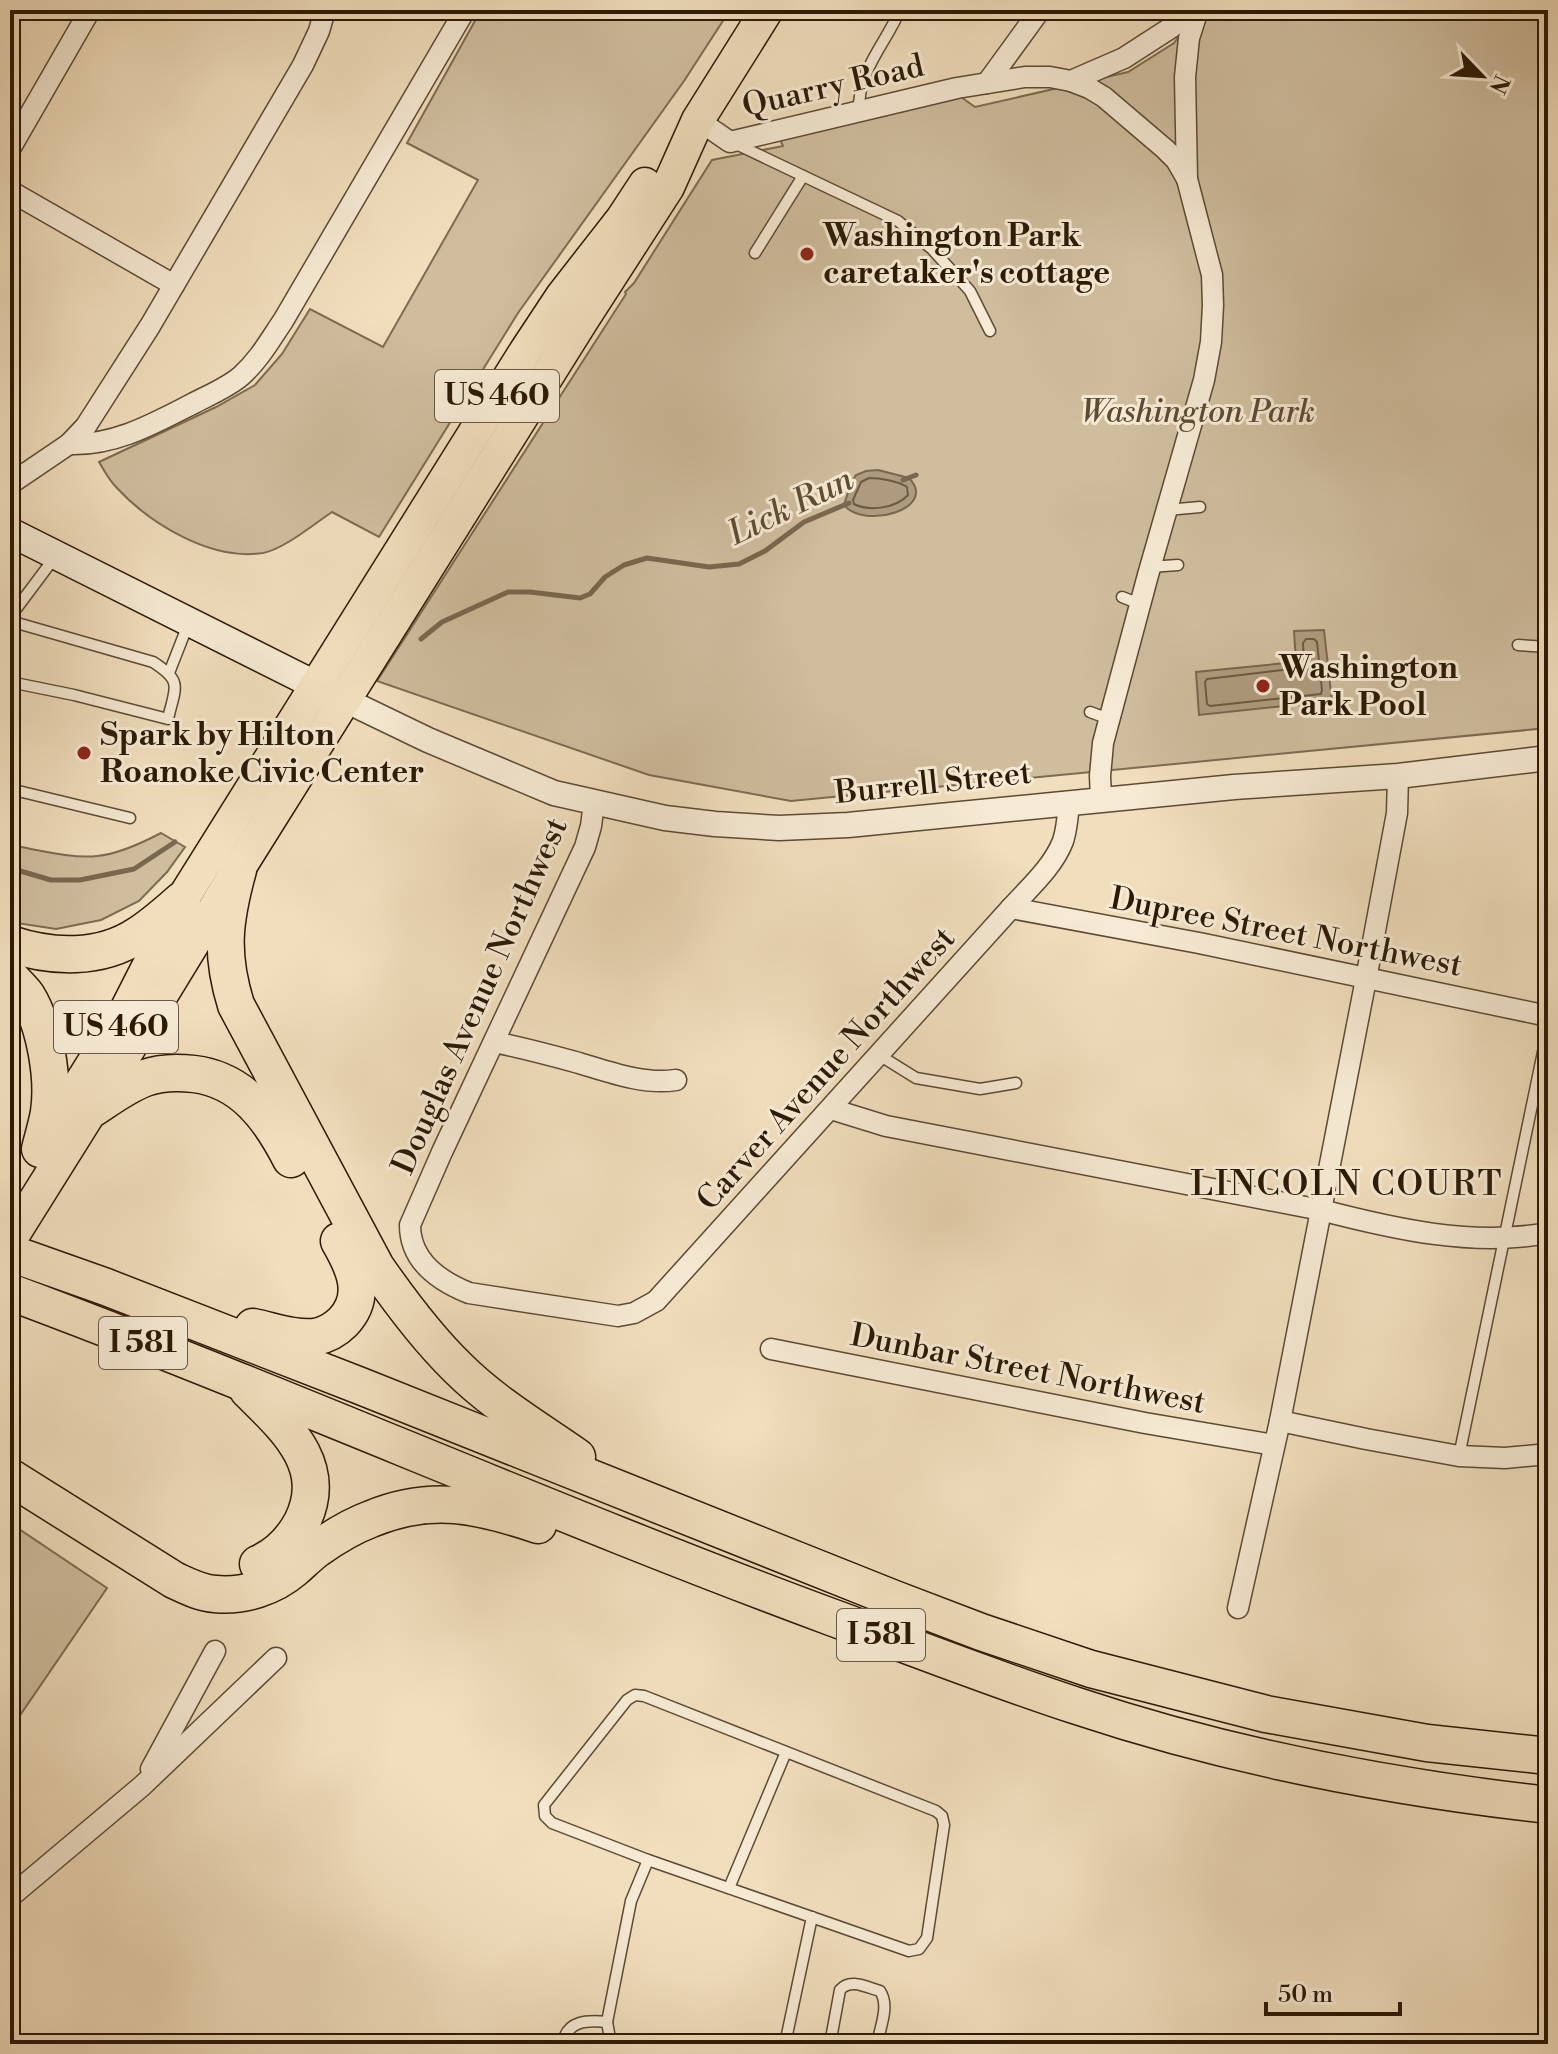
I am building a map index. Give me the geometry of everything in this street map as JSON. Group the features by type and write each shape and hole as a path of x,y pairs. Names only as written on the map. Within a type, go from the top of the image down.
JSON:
{"highway":[{"path":"238,870 225,933 225,959 236,1005 376,1267 407,1310 459,1369 490,1396 631,1494"},
{"path":"10,944 43,953 73,955 117,946 136,937 182,900"},
{"path":"10,977 26,995 45,1046 49,1101 40,1149"},
{"path":"92,1109 143,1079 161,1073 205,1075 243,1093 276,1130 352,1263 357,1291 354,1304 337,1328 324,1335 298,1337 238,1325 201,1325"},
{"name":"I 581","path":"10,1253 363,1387 892,1598 1091,1669 1266,1714 1427,1743 1548,1756"},
{"name":"I 581","path":"10,1292 702,1568 1079,1707 1253,1756 1439,1792 1548,1805"},
{"path":"10,1461 170,1560 214,1573 249,1568 269,1559 295,1536 310,1500 310,1481 307,1463 290,1433 239,1381"},
{"path":"10,1477 174,1580 201,1592 215,1594 257,1590 292,1570 343,1532 371,1519 419,1506 447,1504 498,1512 702,1568"}],"main road":[{"name":"US 460","path":"10,1240 238,870 668,187 698,120 767,10"},
{"name":"US 460","path":"10,1197 125,1012 182,900 525,352 658,164 698,120"},
{"path":"10,532 345,700"}],"street":[{"path":"10,149 90,10"},
{"path":"10,484 69,444 86,426 150,326 303,65 315,42 325,10"},
{"path":"69,444 102,442 137,432 223,388 256,361 283,321 465,10"},
{"path":"987,83 1040,10"},
{"path":"1071,81 1124,58 1196,10"},
{"path":"1101,799 1103,743 1100,716 1131,600 1150,567 1167,510 1204,380 1211,342 1212,275 1187,179 1185,77 1196,10"},
{"name":"Quarry Road","path":"698,120 730,142 987,83 1025,77 1071,81"},
{"path":"1071,81 1104,97 1165,149 1187,179"},
{"path":"10,191 174,285"},
{"name":"Burrell Street","path":"345,700 428,740 554,793 665,818 779,828 848,825 1234,787 1398,776 1548,758"},
{"path":"1238,1608 1280,1421 1366,979 1397,813 1398,776"},
{"name":"Carver Avenue Northwest","path":"578,1310 618,1316 634,1313 656,1301 1054,859 1066,827 1069,802"},
{"name":"Douglas Avenue Northwest","path":"578,1310 469,1293 449,1285 428,1270 410,1237 410,1225 585,847 594,803"},
{"name":"Dupree Street Northwest","path":"1011,908 1199,943 1548,1016"},
{"path":"494,1042 649,1080 676,1080"},
{"path":"831,1109 886,1126 1361,1220 1455,1236 1506,1239 1548,1233"},
{"name":"Dunbar Street Northwest","path":"771,1349 1145,1423 1274,1445"},
{"path":"1280,1421 1459,1456 1505,1458 1546,1454"},
{"path":"142,1786 215,1651"},
{"path":"10,1897 142,1786 276,1658"}],"lane":[{"path":"859,110 858,94 862,78 900,10"},
{"path":"730,142 898,221 932,249 970,291 990,331"},
{"path":"755,253 803,176"},
{"path":"1167,510 1200,507"},
{"path":"10,682 168,719 174,679 153,662 10,619 56,555"},
{"path":"1150,567 1178,565"},
{"path":"169,673 189,622"},
{"path":"1518,645 1548,647"},
{"path":"10,789 130,818"},
{"path":"1459,1456 1548,1028"},
{"path":"879,1055 916,1078 980,1089 1016,1083"},
{"path":"1546,1454 1548,1485"},
{"path":"635,1695 936,1811 942,1816 944,1825 927,1938 919,1949 909,1951 648,1860 552,1823 545,1816 544,1805 627,1700 635,1695"},
{"path":"729,1888 786,1752"},
{"path":"611,2044 607,2022 631,1901 648,1860"},
{"path":"785,2044 812,1917"},
{"path":"830,2044 840,1990 845,1984 852,1983 880,1991 884,1997 877,2044"},
{"path":"563,2044 564,2035 574,2025 590,2020 607,2022"}],"green space":[{"path":"481,10 730,10 684,81 518,313 379,537 332,512 280,547 263,553 243,554 203,545 164,526 130,501 99,462 216,407 255,385 282,354 310,309 383,347 478,180 407,143"},
{"name":"Washington Park","path":"1198,10 1548,10 1548,728 791,801 649,775 377,681 712,160 783,146 780,140 961,97 975,107 1128,72 1174,43"},
{"path":"161,833 185,847 167,872 139,901 101,920 56,929 10,922 10,845 87,857 122,850"},
{"path":"10,1523 107,1588 10,1730"}],"water":[{"path":"878,470 909,478 916,489 914,499 907,507 881,516 867,516 844,505 856,475"},
{"name":"Washington Park Pool","path":"1324,630 1332,701 1199,715 1196,672 1296,662 1294,631"}],"waterway":[{"name":"Lick Run","path":"903,480 916,475"},
{"name":"Lick Run","path":"421,639 442,622 508,592 580,598 590,594 605,577 624,565 647,558 709,567 739,564 765,551 804,522 849,503"},
{"name":"Lick Run","path":"10,868 51,880 80,880 134,869 175,842"}],"place":[{"name":"Washington Park caretaker's cottage","path":"807,254"},
{"name":"Washington Park Pool","path":"1263,686"},
{"name":"Spark by Hilton Roanoke Civic Center","path":"84,753"}],"district":[{"name":"LINCOLN COURT","path":"1347,1185"}]}
